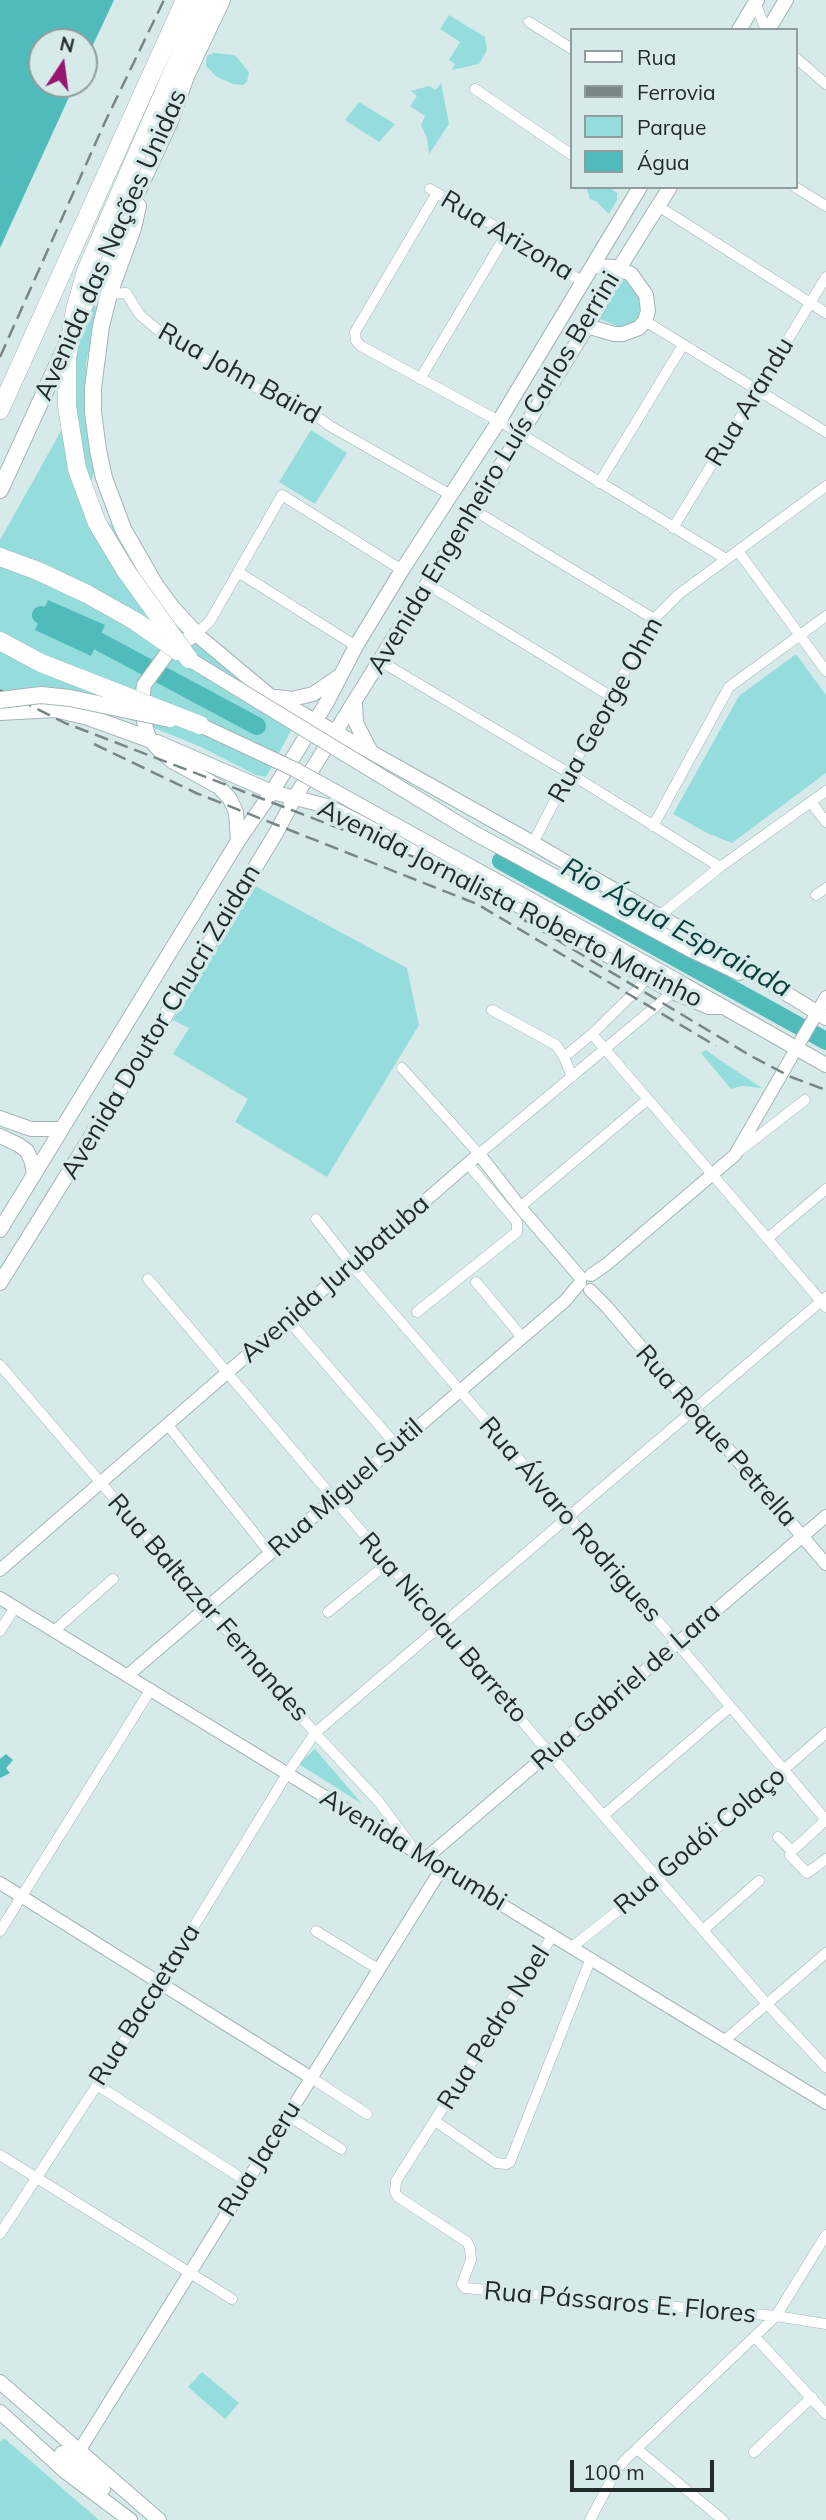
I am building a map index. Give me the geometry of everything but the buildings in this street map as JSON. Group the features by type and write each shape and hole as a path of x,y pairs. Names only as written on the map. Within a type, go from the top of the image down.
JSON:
{"highway":[{"path":"0,410 185,0"},
{"path":"190,659 126,571 97,523 77,468 67,406 66,358 86,271 204,0"},
{"name":"Avenida das Nações Unidas","path":"0,490 170,121 186,76 222,0"},
{"path":"145,175 133,228 109,294 101,326 93,388 93,412 103,478 115,510 141,562 172,608 196,634"},
{"path":"0,557 87,594 135,621 190,659"},
{"path":"0,641 41,663 200,725"},
{"path":"0,700 41,695 70,698 200,725"},
{"path":"0,712 55,709 88,717 149,739"}],"main road":[{"path":"768,28 786,0"},
{"path":"739,28 755,1"},
{"name":"Avenida Engenheiro Luís Carlos Berrini","path":"318,759 587,326 669,189"},
{"name":"Avenida Engenheiro Luís Carlos Berrini","path":"297,751 402,570 499,421 584,283 633,190"},
{"path":"587,326 623,334 639,328 646,321 648,311 646,295 636,279 620,269 594,266"},
{"path":"196,634 168,652 144,685 141,710 149,739 172,761 219,788 230,799 236,812 238,841"},
{"name":"Avenida Jornalista Roberto Marinho","path":"196,634 269,695 659,916 732,959 818,1017"},
{"path":"190,659 266,708 476,834 691,950 788,996"},
{"path":"269,695 292,699 313,694 342,673"},
{"path":"359,694 354,718 372,753"},
{"path":"200,725 302,773 677,988"},
{"name":"Avenida Jornalista Roberto Marinho","path":"149,739 272,792 327,806 454,870 646,978 724,1007 799,1044 826,1065"},
{"name":"Avenida Doutor Chucri Zaidan","path":"0,1230 238,841 297,751"},
{"name":"Avenida Doutor Chucri Zaidan","path":"0,1283 318,759"},
{"path":"258,812 279,826 303,807 327,806"},
{"path":"0,1118 31,1129 62,1129"},
{"path":"22,1147 30,1142 31,1129"},
{"path":"0,1136 22,1147 29,1156 34,1175"},
{"path":"0,2382 159,2520"},
{"path":"0,2412 62,2453 135,2520"},
{"path":"0,2412 66,2472 130,2520"},
{"path":"62,2453 79,2451"}],"street":[{"path":"755,1 766,28"},
{"path":"529,22 570,48"},
{"path":"798,60 826,84"},
{"path":"475,89 570,154"},
{"path":"798,189 826,206"},
{"name":"Rua Arizona","path":"420,379 361,346 356,341 355,332 434,191 507,233 584,283"},
{"path":"658,206 826,313"},
{"path":"507,233 420,379 499,421 726,559"},
{"name":"Rua Arandu","path":"673,528 826,277"},
{"name":"Rua John Baird","path":"109,294 126,293 145,321 165,336 264,392 290,397 330,426 449,494"},
{"path":"646,321 826,432"},
{"path":"599,483 683,345"},
{"name":"Rua George Ohm","path":"533,843 654,619 680,594 826,486"},
{"path":"196,634 210,621 282,495 402,570"},
{"path":"472,509 654,619"},
{"path":"738,551 826,671"},
{"path":"238,572 356,646"},
{"path":"427,584 612,697"},
{"path":"653,826 729,688 826,616"},
{"path":"380,660 720,867"},
{"path":"659,916 720,867 826,791"},
{"path":"811,802 826,822"},
{"path":"816,895 826,888"},
{"path":"564,1057 592,1034 646,978"},
{"name":"Avenida Jurubatuba","path":"0,1570 479,1154 677,988"},
{"name":"Rua Miguel Sutil","path":"735,1155 799,1044 818,1017 826,997"},
{"path":"492,1010 556,1045 572,1077"},
{"path":"592,1034 824,1302"},
{"name":"Rua Roque Petrella","path":"402,1068 479,1154 520,1207 588,1282 693,1410 826,1564"},
{"path":"520,1207 647,1100"},
{"name":"Rua Miguel Sutil","path":"128,1675 735,1155 805,1100"},
{"path":"417,1312 517,1232 517,1222 468,1164"},
{"path":"768,1238 826,1189"},
{"name":"Rua Álvaro Rodrigues","path":"316,1219 352,1265 826,1820"},
{"name":"Rua Nicolau Barreto","path":"148,1279 658,1879 826,2067"},
{"path":"476,1282 522,1337"},
{"name":"Rua Bacaetava","path":"0,2234 97,2085 315,1732 824,1302"},
{"path":"289,1320 396,1445"},
{"name":"Rua Baltazar Fernandes","path":"0,1365 315,1732 390,1815 421,1855"},
{"path":"167,1424 270,1553"},
{"name":"Rua Gabriel de Lara","path":"421,1855 550,1753 826,1516"},
{"path":"328,1612 388,1563"},
{"path":"54,1631 113,1579"},
{"name":"Avenida Morumbi","path":"0,1598 826,2103"},
{"path":"0,1631 15,1607"},
{"path":"0,1931 151,1689"},
{"path":"604,1815 730,1707"},
{"name":"Rua Godói Colaço","path":"572,1947 658,1879 826,1734"},
{"path":"826,1820 790,1854 807,1873 826,1859"},
{"path":"778,1836 792,1851"},
{"name":"Rua Jaceru","path":"79,2451 442,1868"},
{"path":"703,1930 759,1881"},
{"path":"0,1883 367,2114"},
{"path":"316,1931 379,1969"},
{"name":"Rua Pedro Noel","path":"435,2121 553,1935"},
{"path":"725,2040 826,1953"},
{"path":"435,2121 496,2163 506,2164 513,2158 591,1958"},
{"path":"97,2085 246,2181"},
{"path":"287,2115 341,2149"},
{"name":"Rua Pássaros E. Flores","path":"435,2121 396,2181 395,2192 404,2201 467,2242 471,2260 462,2284 465,2288 776,2316 826,2324"},
{"path":"0,2155 232,2299"},
{"path":"590,2520 617,2469 776,2316 826,2235"},
{"path":"755,2337 826,2414"},
{"path":"754,2452 812,2397"},
{"path":"637,2449 723,2520"}],"green space":[{"path":"449,15 485,37 487,50 479,64 452,70 455,64 449,60 460,42 440,29"},
{"path":"213,53 235,55 249,72 247,82 243,85 233,84 217,77 206,66 207,56"},
{"path":"441,83 449,124 429,154 427,138 421,125 425,116 410,106 417,96 411,91 429,86 436,90"},
{"path":"359,102 395,124 379,142 345,120"},
{"path":"587,189 612,189 617,193 617,200 609,214 590,199"},
{"path":"622,279 630,283 641,300 643,310 638,323 622,328 600,319"},
{"path":"89,306 99,307 86,362 86,407 95,469 90,485 100,516 113,526 130,556 202,643 302,710 266,777 256,775 201,747 157,729 92,707 0,703 0,540 71,413 72,362"},
{"path":"311,430 347,453 315,504 279,482"},
{"path":"796,654 826,695 826,773 732,843 673,814 739,696"},
{"path":"255,886 407,968 419,1025 327,1177 235,1122 248,1099 173,1054 189,1028 173,1020"},
{"path":"706,1050 762,1088 742,1086 731,1089 701,1053"},
{"path":"315,1749 362,1804 299,1764"},
{"path":"202,2372 239,2403 225,2419 188,2387"},
{"path":"4,2438 99,2520 0,2520 0,2442"}],"water":[{"path":"0,0 114,0 98,34 98,28 28,28 28,98 69,98 0,248"},
{"path":"48,600 105,625 91,656 35,630"},
{"path":"6,1754 13,1760 6,1768 10,1773 0,1778 0,1759"}],"waterway":[{"name":"Rio Água Espraiada","path":"41,615 98,641 257,726"},
{"name":"Rio Água Espraiada","path":"501,861 826,1041"}],"railway":[{"path":"0,357 105,122 164,0"},
{"path":"0,690 65,723 414,857 751,1056 791,1077 826,1090"},
{"path":"94,744 196,793 477,904 716,1046"}]}
